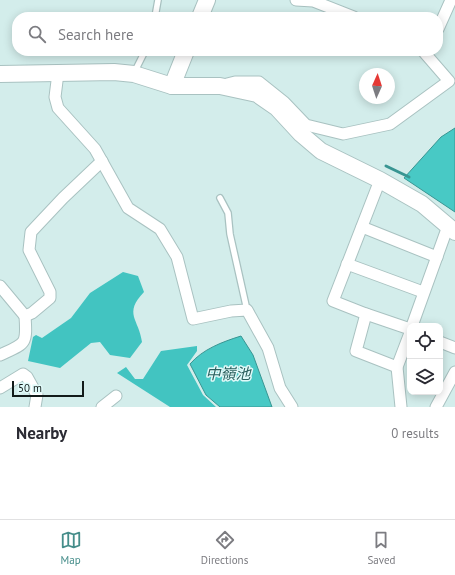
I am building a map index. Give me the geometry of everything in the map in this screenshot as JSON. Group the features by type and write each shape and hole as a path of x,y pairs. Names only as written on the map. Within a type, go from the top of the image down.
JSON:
{"street":[{"path":"202,12 206,0"},
{"path":"296,0 313,2 340,12"},
{"path":"443,18 451,0"},
{"path":"172,86 184,56"},
{"path":"220,86 235,82 259,82 284,102 306,125 343,134 390,124 452,80 428,56"},
{"path":"0,74 114,72 134,74 172,86 220,86 257,94 278,108 301,134 321,151 380,180 422,204 452,229 437,257 413,323"},
{"path":"58,73 55,97 56,104 95,149 128,208 160,229 177,258 193,319 230,311 247,310 268,348 280,388 292,407"},
{"path":"25,316 32,313 50,298 50,295 29,250 31,232 58,203 102,161"},
{"path":"380,180 333,301 407,328"},
{"path":"362,227 437,257"},
{"path":"347,264 423,292"},
{"path":"0,286 25,316 27,337 17,348 0,355"},
{"path":"366,314 356,351 397,367"},
{"path":"401,407 397,367 407,341"},
{"path":"443,343 455,348"},
{"path":"436,407 455,372"},
{"path":"0,388 23,374 37,395 35,407"},
{"path":"102,407 116,396"}],"lane":[{"path":"156,12 158,0"},
{"path":"134,74 143,56"},
{"path":"220,198 228,213 230,234 247,310"}],"shaded area":[{"path":"123,272 138,276 144,292 134,306 133,311 142,342 130,358 110,355 100,342 91,343 60,368 28,361 33,337 36,335 42,338 71,318 90,293"},
{"path":"197,346 197,351 187,365 203,395 216,407 170,407 117,373 126,367 135,379 143,379 161,351"}],"water":[{"path":"455,128 455,212 404,178 441,137"},
{"name":"中嶺池","path":"241,336 253,355 272,407 220,407 206,395 190,364 207,350"}],"waterway":[{"path":"386,166 409,177"}]}
